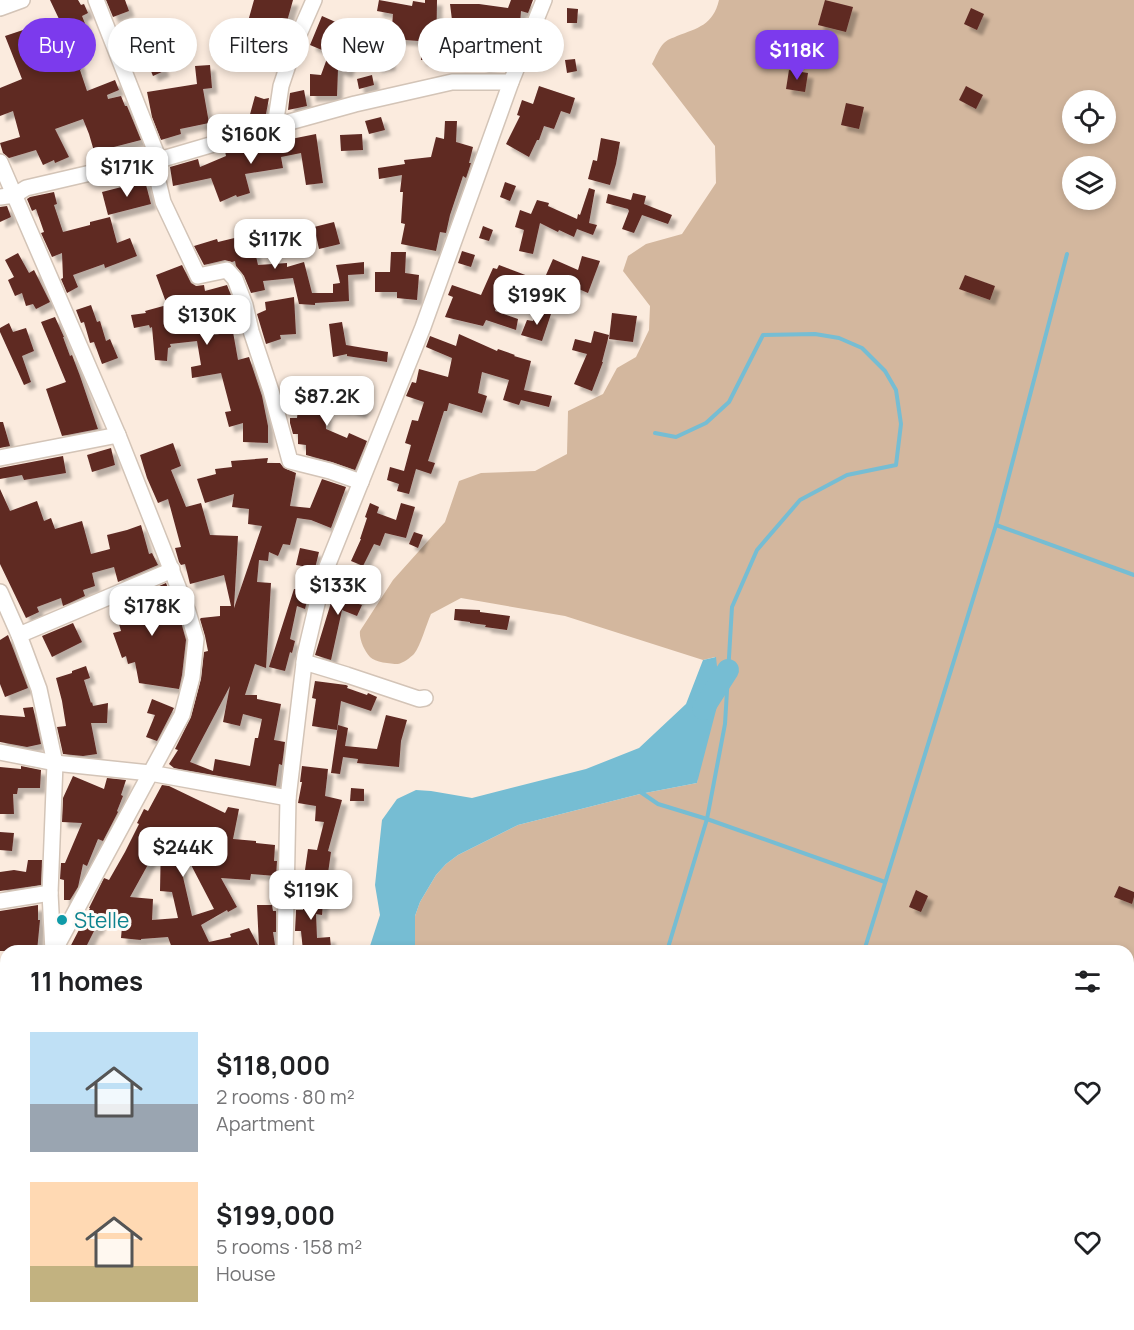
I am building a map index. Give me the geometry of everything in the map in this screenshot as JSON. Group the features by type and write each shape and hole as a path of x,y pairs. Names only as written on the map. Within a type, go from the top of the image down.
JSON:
{"street":[{"path":"0,8 22,0"},
{"path":"96,0 159,160 158,181 163,202 198,276 227,270 235,279 271,391 290,461 361,482"},
{"path":"275,126 281,86 296,41 314,0"},
{"path":"285,945 288,798 304,662 324,574 423,327 511,82 544,0"},
{"path":"7,196 26,188 138,162 159,160 356,104 452,82 511,82"},
{"path":"0,162 7,196 118,435 172,569 196,639 192,676 182,715 56,945"},
{"path":"0,458 118,435"},
{"path":"19,635 172,569"},
{"path":"0,592 39,688 55,763 50,893 53,945"},
{"path":"304,662 419,699 426,698"},
{"path":"0,752 55,763 150,774 288,798"},
{"path":"0,901 50,893"}],"shaded area":[{"path":"719,0 1134,0 1134,945 415,945 415,916 420,902 436,875 458,855 518,825 640,794 697,783 715,657 703,660 565,616 461,598 431,614 417,650 411,657 398,664 372,659 361,641 360,631 393,580 445,522 459,481 481,473 535,471 567,454 568,411 603,394 617,368 636,357 649,330 650,306 623,271 628,256 646,244 682,234 716,183 715,146 652,64 660,48 666,42 698,28 709,20"}],"water":[{"path":"716,657 720,695 697,783 640,794 518,825 458,855 436,875 420,902 415,916 415,945 370,945 380,915 375,885 382,820 397,799 416,790 472,798 586,769 639,748 686,704 703,660"}],"building":[{"path":"50,0 78,0 81,5 84,4 88,13 82,16 83,18 59,18"},
{"path":"106,0 125,0 129,11 113,17"},
{"path":"254,0 293,0 288,18 249,18"},
{"path":"379,0 412,6 413,1 425,3 425,0 437,0 437,18 418,18 418,41 406,40 406,18 393,18 393,14 377,11"},
{"path":"511,0 533,0 528,13 521,11 520,18 452,18 450,4 479,4 508,8"},
{"path":"825,0 853,7 846,32 818,25"},
{"path":"567,8 578,9 577,23 567,23"},
{"path":"971,8 984,14 977,30 964,24"},
{"path":"321,18 321,50 310,45"},
{"path":"18,32 18,69 5,36"},
{"path":"575,59 577,71 567,73 565,60"},
{"path":"209,65 211,72 212,88 203,89 209,123 180,129 181,134 161,140 152,117 147,92 197,84 197,66"},
{"path":"789,70 808,73 805,92 786,89"},
{"path":"19,72 81,72 87,91 115,80 119,90 107,95 108,99 121,96 141,140 110,148 112,153 96,158 83,119 55,129 69,157 43,165 36,150 9,158 3,153 0,143 20,137 13,111 0,116 0,88 22,79"},
{"path":"322,72 338,72 337,96 310,96 310,74 321,75"},
{"path":"372,75 374,85 359,89 357,79"},
{"path":"539,86 575,98 570,114 561,111 554,129 544,126 529,157 506,144 520,116 517,115 522,100 533,104"},
{"path":"966,86 983,95 976,109 959,100"},
{"path":"304,90 307,106 288,110 290,93"},
{"path":"255,96 269,98 265,119 259,121 249,118"},
{"path":"846,103 864,107 859,129 841,125"},
{"path":"381,117 385,130 369,134 365,121"},
{"path":"445,121 457,121 456,142 473,147 466,178 463,176 446,233 440,232 436,251 401,244 405,224 401,223 402,175 379,179 378,168 405,164 404,160 431,157 436,137 444,139"},
{"path":"316,134 323,183 306,185 301,153 281,157 283,168 245,174 250,193 237,197 236,195 220,202 211,178 173,186 170,167 198,159 200,167 226,156 225,151 270,138 271,143"},
{"path":"362,134 363,150 341,151 340,135"},
{"path":"601,138 620,142 610,185 588,179 593,160 597,161"},
{"path":"145,181 151,204 108,215 102,192"},
{"path":"505,182 516,186 510,201 500,197"},
{"path":"589,188 595,190 589,223 597,225 593,235 577,229 574,237 540,223 533,254 519,251 524,230 515,227 520,210 531,214 537,200 549,203 548,206 577,219"},
{"path":"54,192 57,204 54,205 63,232 110,217 117,243 130,238 137,256 105,268 104,264 73,275 78,287 67,293 61,279 63,278 62,253 52,257 41,233 44,232 36,209 32,211 27,199"},
{"path":"633,193 646,196 644,204 672,215 668,224 642,215 634,233 622,229 629,211 606,203 608,194 631,200"},
{"path":"7,206 11,217 0,222 0,207"},
{"path":"334,222 340,244 319,249 314,227"},
{"path":"287,223 291,236 277,241 273,227"},
{"path":"483,226 493,230 489,241 479,238"},
{"path":"251,234 258,265 287,263 287,267 304,262 312,293 333,293 333,284 340,283 336,265 364,262 364,274 348,275 349,301 315,303 315,305 299,304 293,278 263,281 265,290 251,293 235,261 225,260 204,265 194,246 217,239 218,242"},
{"path":"462,251 475,255 471,267 458,263"},
{"path":"391,252 406,252 405,273 419,275 417,300 397,298 397,292 375,292 375,272 390,272"},
{"path":"18,253 29,273 34,270 50,302 36,309 33,304 26,306 22,293 15,296 8,280 14,277 5,260"},
{"path":"582,256 600,261 588,293 546,275 553,259 578,270"},
{"path":"182,265 191,283 196,286 204,285 205,291 227,285 236,308 211,314 213,335 233,332 238,360 249,357 262,396 268,426 268,443 243,442 243,423 229,427 225,412 231,411 221,373 192,378 191,367 201,365 197,341 170,344 167,361 155,360 152,327 150,328 149,325 134,328 131,315 146,313 145,311 167,305 156,275"},
{"path":"499,265 528,276 523,288 508,281 495,311 518,319 516,330 486,320 483,326 445,317 453,297 448,295 452,285 481,295 493,268 497,269"},
{"path":"965,275 995,286 990,300 959,289"},
{"path":"294,297 296,334 280,335 281,339 266,344 257,314 266,310 265,302"},
{"path":"91,305 97,322 100,321 106,341 110,339 118,358 102,364 94,342 90,343 84,322 81,323 76,310"},
{"path":"538,309 551,314 542,341 521,335 527,320 533,321"},
{"path":"612,313 637,316 633,342 609,339"},
{"path":"55,317 70,356 72,355 98,429 62,436 46,389 66,382 41,322"},
{"path":"342,322 346,345 388,352 387,362 347,356 347,354 333,357 329,324"},
{"path":"9,323 13,332 26,328 34,351 22,356 31,382 24,385 0,332 0,328"},
{"path":"594,331 609,335 603,362 592,391 574,384 587,354 572,350 575,339 591,343"},
{"path":"459,334 497,351 498,349 531,361 524,390 552,396 549,407 521,400 519,405 503,400 509,380 482,372 478,393 487,396 482,413 449,403 447,411 444,411 428,461 435,463 431,474 416,469 409,494 397,491 399,484 387,480 390,467 404,471 411,445 405,443 412,420 418,421 424,402 406,396 412,382 416,383 419,369 448,377 452,358 426,347 430,336 456,346"},
{"path":"310,382 325,388 326,385 366,400 361,413 325,402 326,429 347,438 349,433 367,441 355,470 306,455 306,445 298,444 298,434 293,434 290,418 297,418 299,400 304,400"},
{"path":"0,422 3,422 10,446 0,448"},
{"path":"173,443 181,466 171,470 186,507 201,503 210,535 238,536 234,608 262,526 248,524 249,509 232,507 234,494 205,503 197,479 216,474 215,469 232,467 231,461 268,458 267,463 280,463 284,468 296,473 290,506 310,508 322,479 346,487 331,528 311,520 297,518 290,545 283,544 278,556 269,552 268,561 259,560 257,582 271,583 266,668 255,664 245,695 257,695 257,699 281,704 274,740 285,742 276,786 174,768 169,764 178,750 175,749 191,717 201,679 204,652 208,651 200,619 220,616 220,606 231,606 224,575 190,584 185,564 181,565 179,562 175,548 181,547 168,499 158,503 140,455","holes":["230,686 223,722 240,726 243,714 262,719 258,738 255,738 250,766 215,759 213,771 190,762"]},
{"path":"111,448 115,465 92,472 87,455"},
{"path":"63,456 66,473 24,480 22,475 0,479 0,468"},
{"path":"0,489 10,511 37,501 44,521 51,518 55,529 82,521 91,554 110,549 107,535 141,525 149,554 152,553 158,565 118,582 114,567 92,573 95,586 83,590 85,596 63,606 61,598 37,607 39,612 26,618 0,564"},
{"path":"370,503 379,507 377,513 396,520 401,503 415,507 406,538 385,533 380,546 374,544 363,566 351,561 361,539"},
{"path":"414,532 423,535 418,548 409,544"},
{"path":"300,548 319,552 305,609 297,606 290,639 295,641 285,671 269,667 302,566 296,565"},
{"path":"341,578 363,588 356,603 362,605 357,616 342,610 331,660 315,655 333,596"},
{"path":"166,583 186,640 179,689 139,683 135,662 128,664 126,656 122,658 113,633 121,631 114,606"},
{"path":"455,609 480,610 480,612 510,616 507,630 454,620"},
{"path":"73,623 82,642 52,657 42,636"},
{"path":"8,635 28,688 5,697 0,684 0,640"},
{"path":"86,666 90,678 84,680 91,703 93,706 108,703 107,723 91,723 97,754 83,756 63,754 57,727 66,726 56,678"},
{"path":"315,681 346,685 347,688 377,697 371,711 341,701 337,730 312,726 316,699 312,698"},
{"path":"152,699 174,708 157,741 146,737 155,715 147,713"},
{"path":"33,707 41,744 27,747 0,742 0,715 25,717 23,708"},
{"path":"386,715 407,720 401,741 399,767 357,763 358,759 343,757 340,774 331,773 338,725 348,728 345,746 377,749"},
{"path":"21,766 41,770 40,788 18,788 17,794 13,794 14,814 0,814 0,767 21,769"},
{"path":"302,766 328,769 325,796 342,800 328,851 331,852 328,873 305,870 308,849 317,850 324,822 315,821 316,806 298,803"},
{"path":"73,776 104,789 107,778 126,780 118,812 103,841 98,839 87,866 83,864 78,887 70,900 64,900 64,880 60,879 61,863 65,863 82,823 62,822 63,798"},
{"path":"162,785 169,786 225,813 228,807 239,809 233,839 275,845 276,876 251,874 250,880 221,878 237,907 201,925 209,942 231,937 230,934 249,928 258,945 171,945 168,937 141,940 121,938 123,915 106,913 87,945 71,945 104,878 109,880 125,852 144,809 148,811","holes":["174,838 177,838 214,909 192,916","161,841 160,891 172,892 178,918 152,920 153,899 130,897"]},
{"path":"351,788 364,789 364,801 350,801"},
{"path":"0,832 14,833 12,851 0,850"},
{"path":"28,860 42,860 41,885 0,891 0,872 14,870 26,872"},
{"path":"1119,886 1134,892 1132,904 1114,897"},
{"path":"304,890 325,891 322,915 316,914 317,938 330,937 331,945 302,945 301,931 295,931 296,910 303,910"},
{"path":"916,890 928,896 921,912 909,907"},
{"path":"38,905 38,920 40,920 38,945 0,945 0,911"},
{"path":"257,905 272,905 273,911 276,911 276,932 273,932 275,945 259,945"}],"waterway":[{"path":"866,945 996,525 1067,254"},
{"path":"655,433 676,437 706,423 729,402 763,335 815,334 839,338 862,348 885,371 896,390 901,424 896,465 847,475 800,500 757,550 732,607 725,724 707,819 669,945"},
{"path":"996,525 1134,575"},
{"path":"703,709 728,670"},
{"path":"639,791 658,804 885,882"}],"place":[{"name":"Stelle","path":"62,920"}]}
